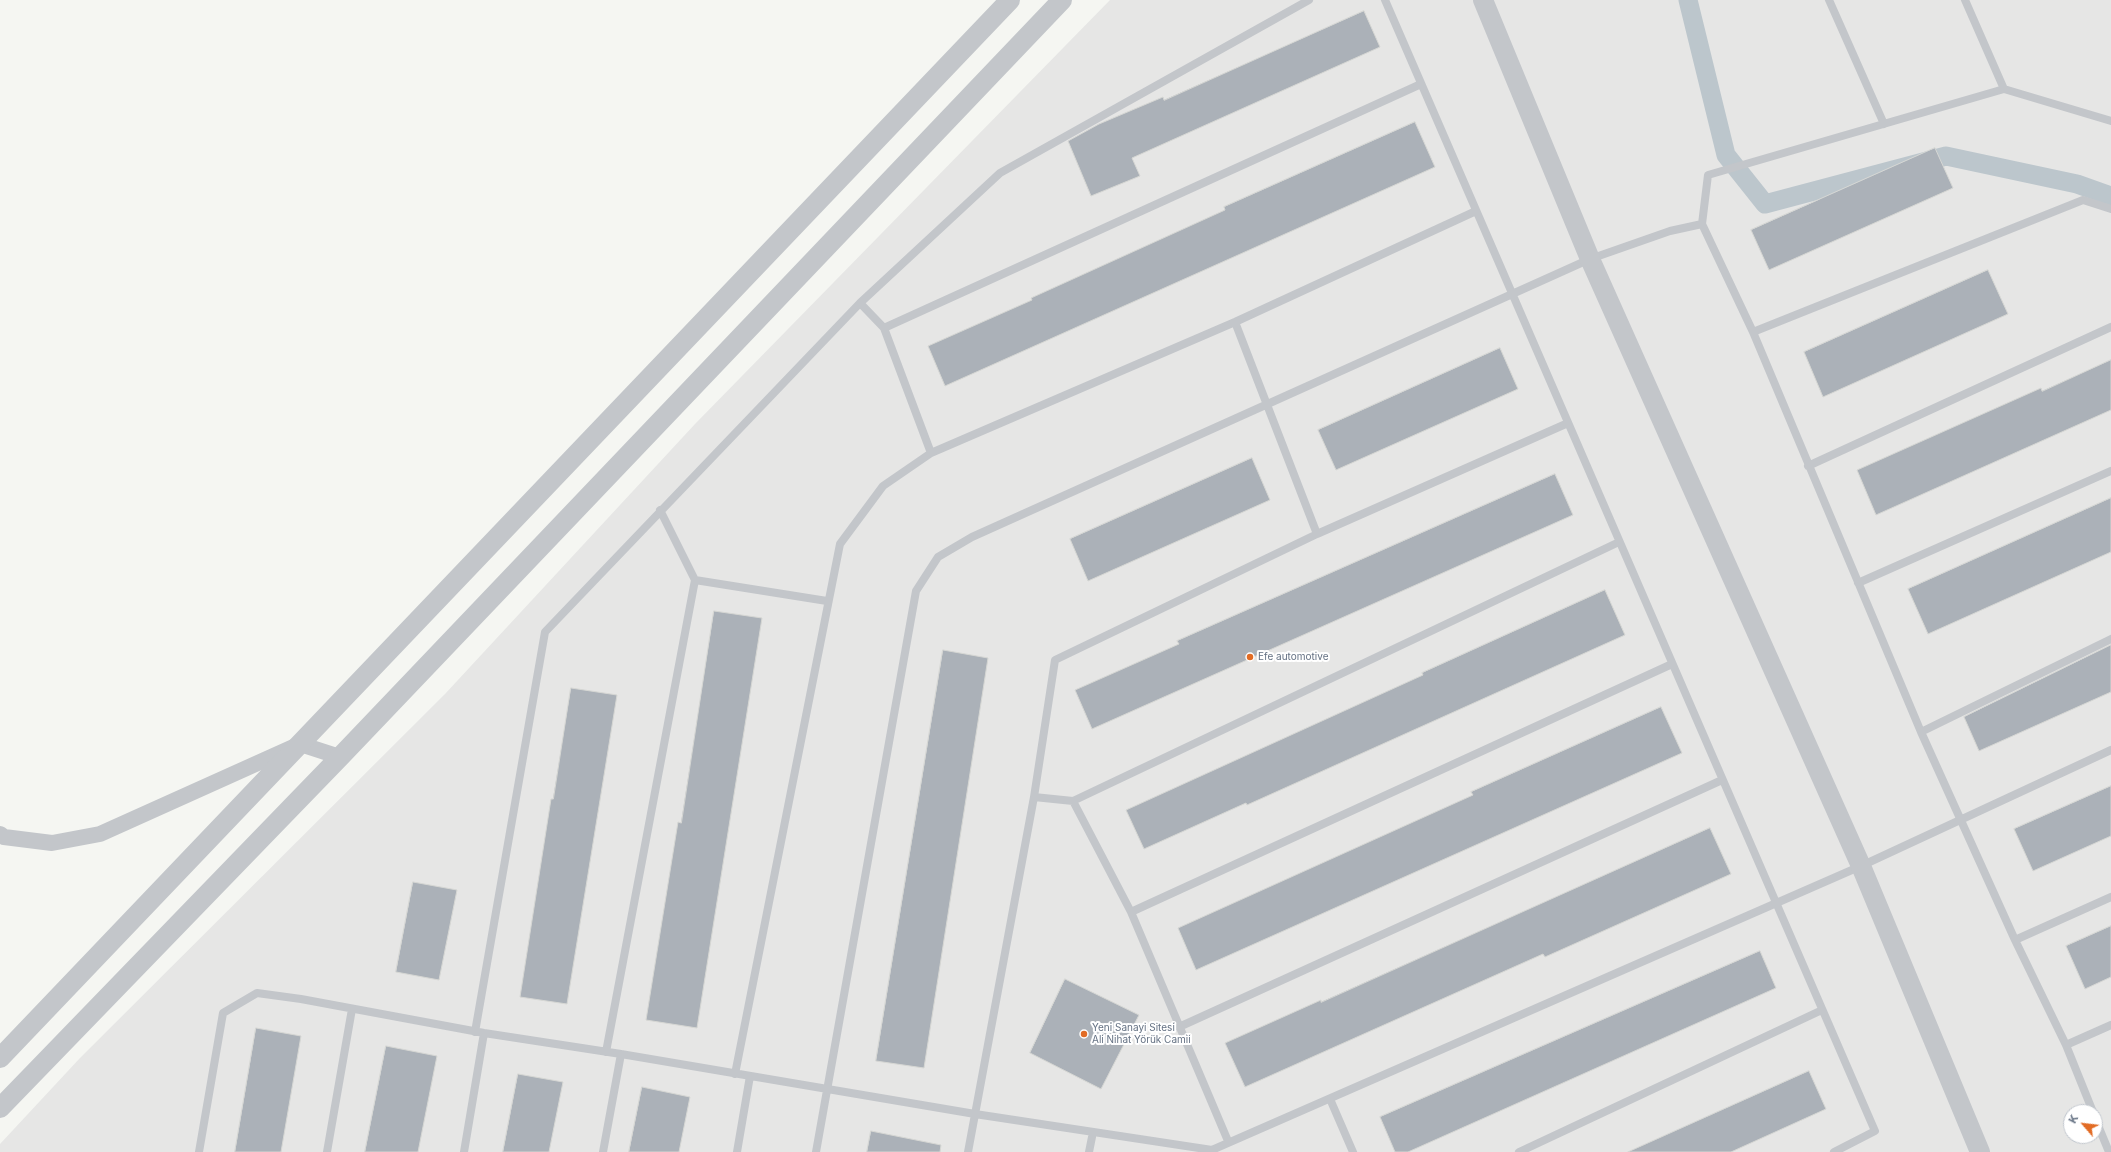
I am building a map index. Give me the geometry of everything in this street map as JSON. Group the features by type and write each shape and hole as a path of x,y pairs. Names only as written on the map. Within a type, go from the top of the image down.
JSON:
{"street":[{"path":"0,1058 1010,0"},
{"path":"0,1108 340,757 1062,0"},
{"path":"1483,0 1590,259 1861,866 1980,1152"},
{"path":"0,834 4,837 52,843 100,834 300,744 340,757"}],"lane":[{"path":"475,1032 545,632 660,510 860,303 1000,173 1309,0"},
{"path":"1384,0 1875,1131 1834,1152"},
{"path":"1828,0 1884,124"},
{"path":"1965,0 2004,89"},
{"path":"884,328 1421,84"},
{"path":"2090,1104 2066,1045 2015,940 1921,732 1753,332 1702,224 1708,175 2004,89 2111,121"},
{"path":"1753,332 2082,200 2111,209"},
{"path":"735,1074 827,601 840,544 883,486 931,453 1236,322 1476,211"},
{"path":"816,1152 826,1089 916,591 938,557 972,537 1590,259 1670,230 1702,224"},
{"path":"860,303 884,328 931,453"},
{"path":"1236,322 1317,534"},
{"path":"1808,466 2111,327"},
{"path":"968,1152 1034,797 1056,660 1317,534 1568,423"},
{"path":"1858,583 2111,471"},
{"path":"606,1052 695,580 660,510"},
{"path":"1034,797 1073,801 1619,542"},
{"path":"695,580 827,601"},
{"path":"1921,732 2111,639"},
{"path":"1131,912 1672,664"},
{"path":"199,1152 224,1013 257,993 475,1032 621,1054 975,1114 1211,1151 1228,1141 1330,1099 1776,904 2111,750"},
{"path":"1179,1027 1722,780"},
{"path":"1073,801 1131,912 1228,1141"},
{"path":"2015,940 2111,897"},
{"path":"327,1152 352,1009"},
{"path":"1519,1152 1822,1010"},
{"path":"2066,1045 2111,1026"},
{"path":"464,1152 484,1033"},
{"path":"603,1152 621,1054"},
{"path":"737,1152 750,1076"},
{"path":"1330,1099 1353,1152"},
{"path":"1089,1152 1093,1132"},
{"path":"2103,1137 2109,1152"}],"shaded area":[{"path":"1110,0 2111,0 2111,1152 0,1152 0,1144 80,1058 445,694 695,424"}],"building":[{"path":"1364,11 1380,47 1132,158 1140,176 1091,196 1068,141 1099,124 1163,97 1164,100"},
{"path":"1415,122 1435,167 945,386 928,346 1032,300 1031,298 1225,210 1224,207"},
{"path":"1935,148 1953,188 1769,270 1751,230"},
{"path":"1988,270 2008,314 1823,397 1804,352"},
{"path":"1500,348 1518,389 1336,470 1318,430"},
{"path":"2111,360 2111,410 1876,515 1857,470 2041,388 2042,391"},
{"path":"1252,458 1270,500 1088,581 1070,539"},
{"path":"1555,474 1573,515 1092,729 1075,690 1179,644 1177,641"},
{"path":"2111,498 2111,552 1928,634 1908,589"},
{"path":"1605,590 1625,635 1247,805 1246,803 1144,849 1126,810 1423,675 1422,673"},
{"path":"714,611 762,618 697,1028 646,1020 678,822 681,823"},
{"path":"2111,645 2111,692 1979,751 1964,717"},
{"path":"943,650 988,658 924,1068 876,1061"},
{"path":"571,688 617,695 567,1004 520,997 551,799 553,799"},
{"path":"1661,707 1682,753 1196,970 1178,928 1473,795 1471,792"},
{"path":"2111,786 2111,836 2033,871 2014,829"},
{"path":"1710,828 1731,874 1545,957 1543,954 1245,1087 1225,1043 1321,1000 1321,1002"},
{"path":"413,882 457,890 439,980 396,972"},
{"path":"2111,926 2111,977 2085,989 2066,946"},
{"path":"1760,951 1776,988 1408,1152 1395,1152 1380,1117"},
{"name":"Yeni Sanayi Sitesi Ali Nihat Yörük Camii","path":"1065,979 1139,1015 1101,1089 1030,1053"},
{"path":"256,1028 301,1036 281,1152 235,1152"},
{"path":"386,1046 437,1056 418,1152 365,1152"},
{"path":"1809,1071 1826,1109 1731,1152 1628,1152"},
{"path":"518,1074 563,1082 549,1152 503,1152"},
{"path":"642,1087 690,1097 679,1152 629,1152"},
{"path":"871,1131 941,1145 940,1152 867,1152"}],"waterway":[{"path":"1688,0 1726,155 1765,204 1946,156 2077,184 2111,196"}],"place":[{"name":"Efe automotive","path":"1250,657"},
{"name":"Yeni Sanayi Sitesi Ali Nihat Yörük Camii","path":"1084,1034"}]}
